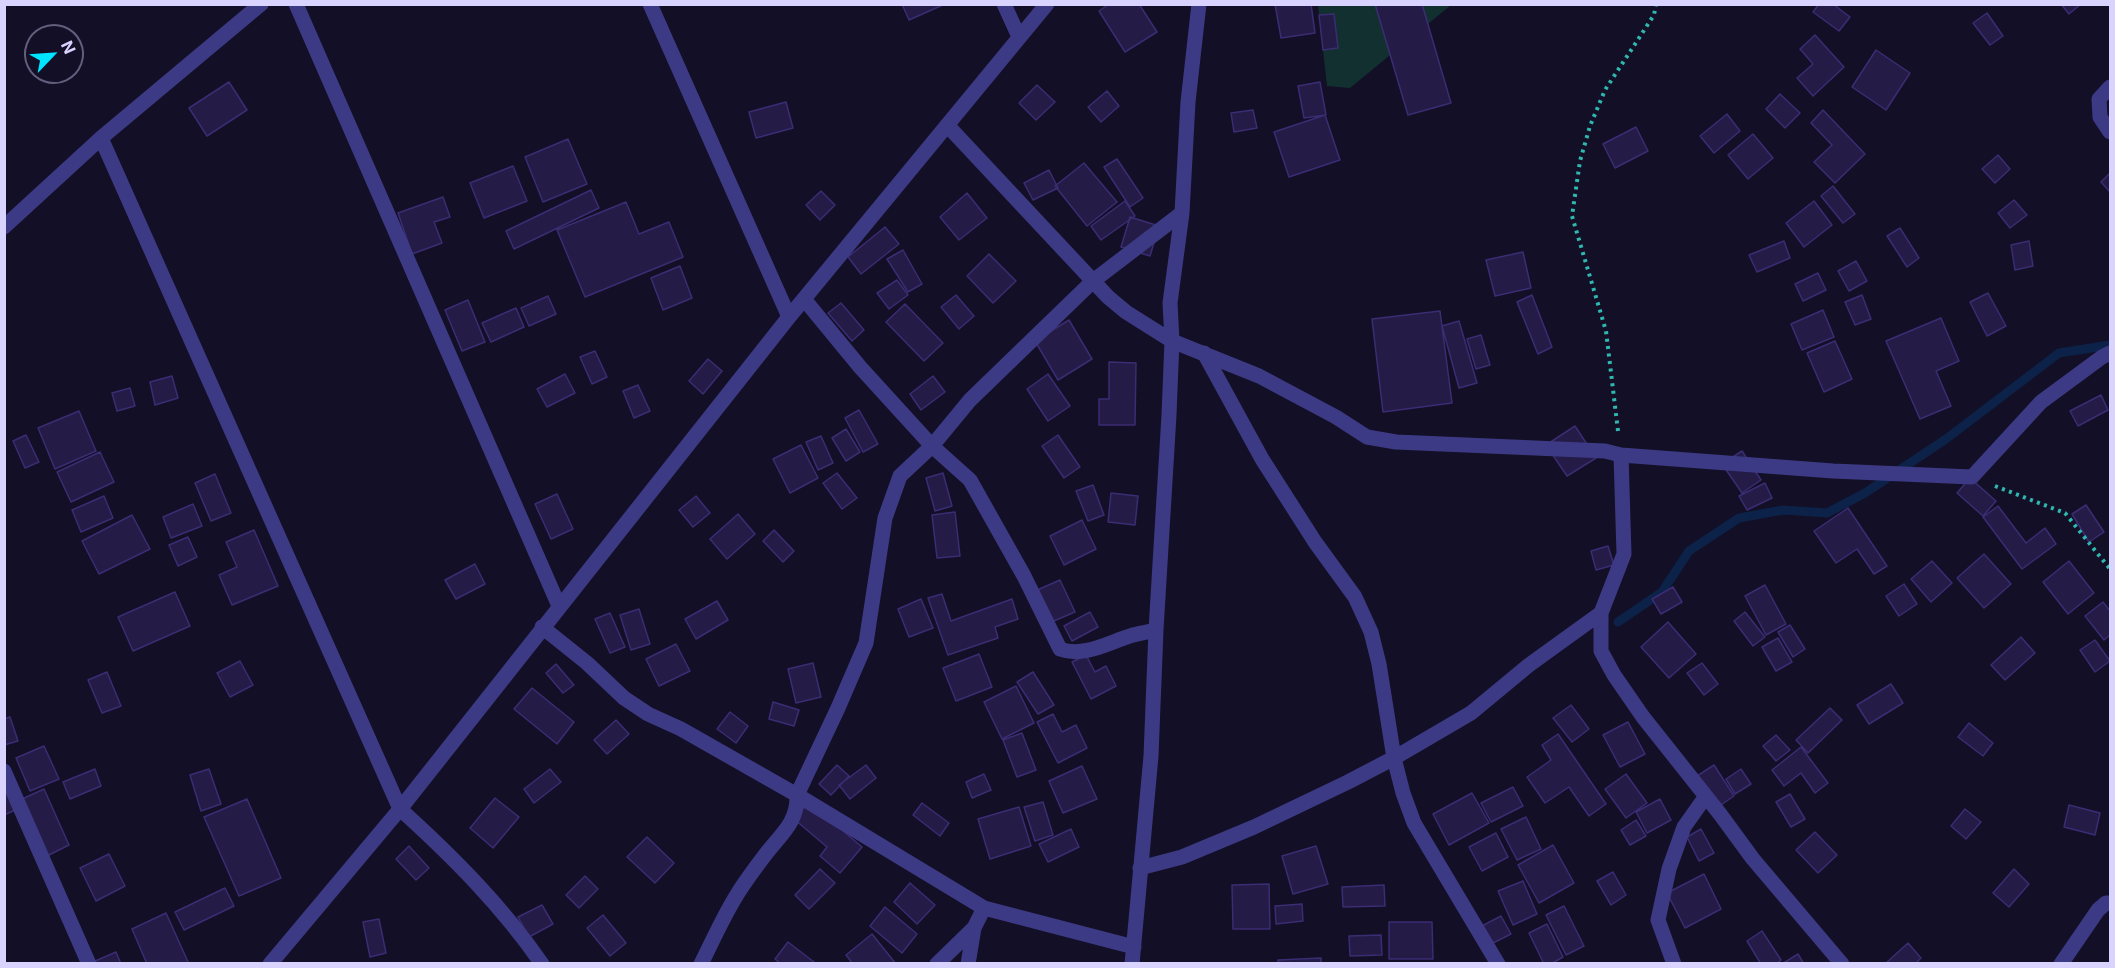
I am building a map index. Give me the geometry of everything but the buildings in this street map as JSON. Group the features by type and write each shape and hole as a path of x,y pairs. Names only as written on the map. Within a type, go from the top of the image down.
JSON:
{"street":[{"path":"4,227 101,138 261,4"},
{"path":"296,4 559,606"},
{"path":"650,4 789,317"},
{"path":"1004,4 1019,38"},
{"path":"270,963 400,808 789,317 1047,4"},
{"path":"1132,963 1151,756 1156,630 1170,415 1172,341 1170,303 1182,213 1188,102 1199,4"},
{"path":"2110,87 2099,99 2100,117 2110,132"},
{"path":"947,125 1093,281 1126,312 1172,341 1259,376 1336,417 1367,437 1396,442 1605,451 1621,455 1833,471 1972,477 2041,402 2110,353"},
{"path":"101,138 400,808 435,840 502,912 542,963"},
{"path":"701,963 738,892 766,853 784,834 798,807 797,795 866,643 885,518 900,476 932,446 970,400 1093,281 1182,213"},
{"path":"804,299 860,367 932,446 969,480 1024,576 1060,649 1071,653 1105,646 1133,635 1156,630"},
{"path":"1204,352 1262,459 1315,542 1355,597 1371,632 1380,664 1394,758 1402,793 1414,823 1498,963"},
{"path":"1621,455 1624,554 1601,613 1601,651 1614,675 1643,717 1753,858 1842,963"},
{"path":"1140,868 1182,857 1254,826 1394,758 1471,713 1529,665 1601,613"},
{"path":"542,627 587,663 624,698 648,714 681,729 797,795 984,908 1134,947"},
{"path":"4,771 89,963"},
{"path":"1674,963 1658,920 1669,869 1684,827 1706,796"},
{"path":"2061,963 2098,910 2106,903 2110,903"},
{"path":"968,963 974,928 984,908"},
{"path":"937,963 974,928"}],"path":[{"path":"1621,455 1606,331 1572,216 1580,161 1590,126 1605,90 1654,15 1656,4"},
{"path":"1972,477 2065,513 2110,569"}],"green space":[{"path":"1451,4 1350,88 1327,86 1318,5"}],"waterway":[{"path":"1618,622 1662,592 1689,551 1739,518 1783,510 1827,513 1865,493 1946,439 2059,353 2110,345"}]}
